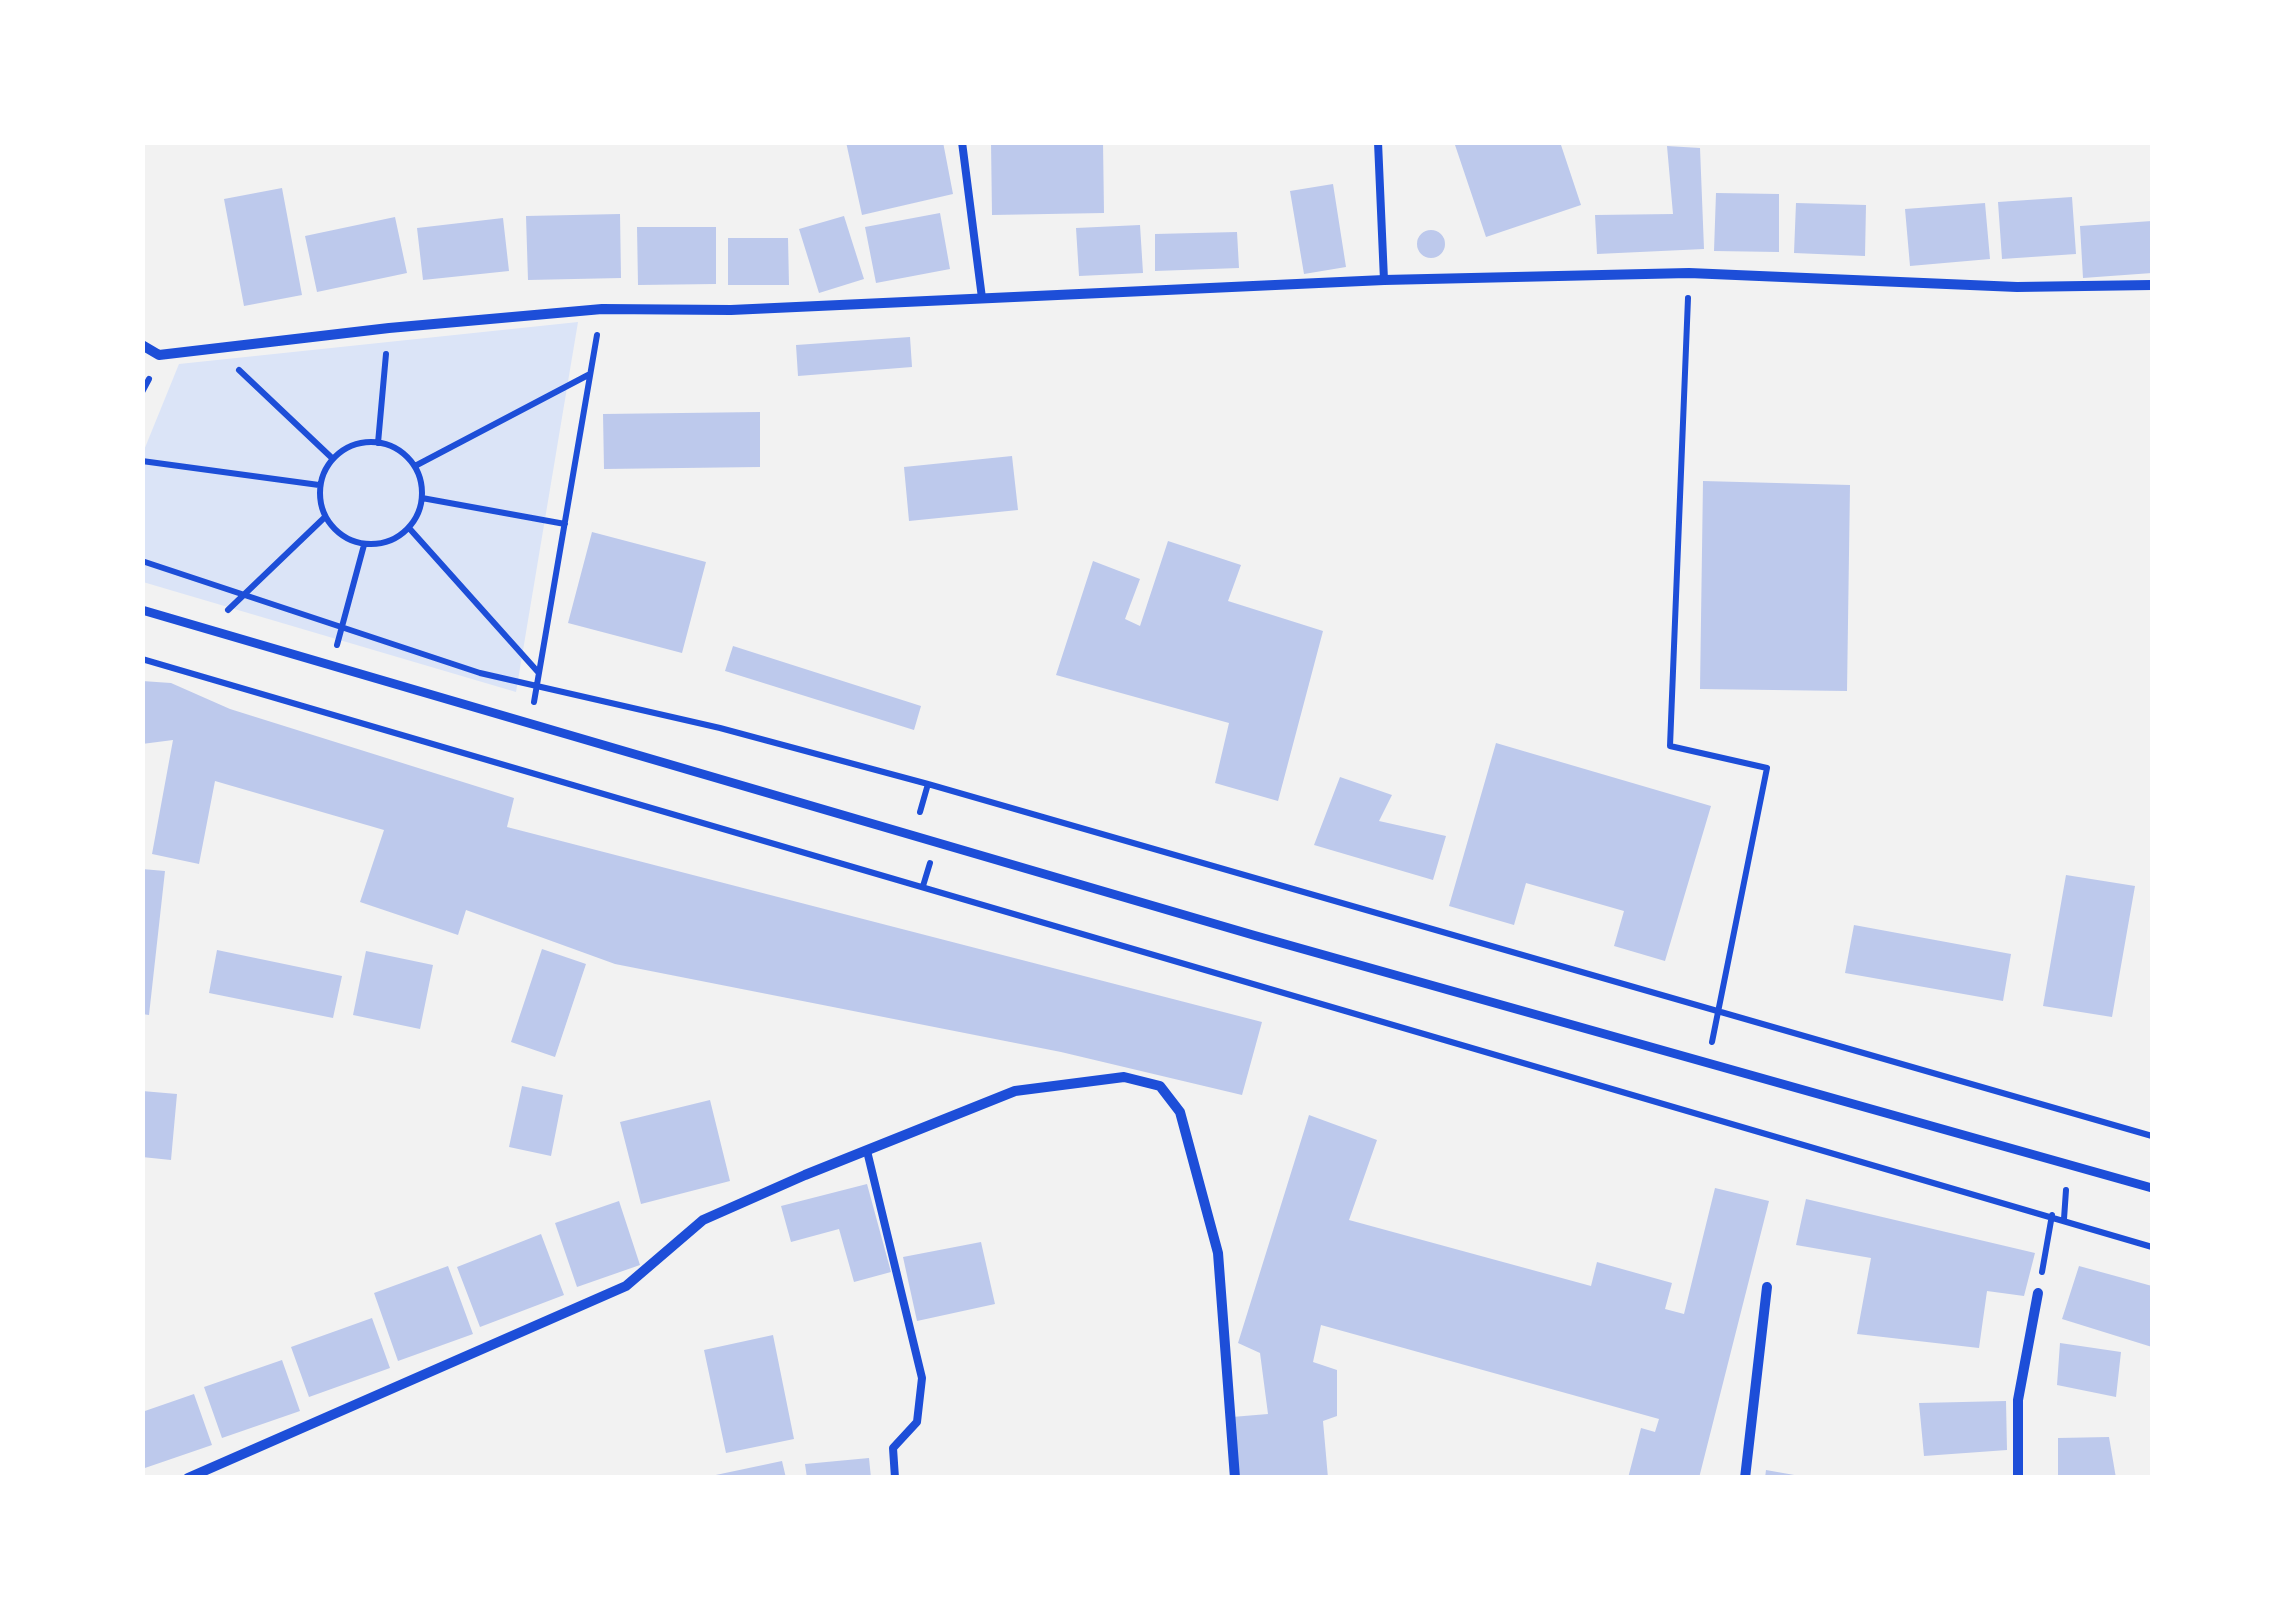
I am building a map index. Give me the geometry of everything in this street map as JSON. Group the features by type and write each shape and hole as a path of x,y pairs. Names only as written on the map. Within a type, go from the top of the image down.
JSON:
{"street":[{"path":"142,345 160,355 389,328 602,309 730,310 1384,280 1689,273 2017,287 2152,286"},
{"path":"142,610 2152,1188"},
{"path":"188,1478 626,1286 703,1220 1015,1091 1124,1077 1160,1086 1180,1112 1218,1253 1235,1478"},
{"path":"1745,1478 1767,1287"},
{"path":"2018,1478 2018,1400 2038,1292"}],"lane":[{"path":"962,142 982,298"},
{"path":"1378,142 1384,280"},
{"path":"867,1150 922,1378 917,1422 894,1448 895,1478"}],"path":[{"path":"1689,273 1670,746 1768,768 1708,1062"},
{"path":"530,724 602,309"},
{"path":"378,442 389,328"},
{"path":"215,347 333,458"},
{"path":"415,466 591,373"},
{"path":"378,442 403,453 415,466 422,498 409,528 381,544 364,544 334,531 325,518 319,485 333,458 352,444 378,442"},
{"path":"142,462 319,485"},
{"path":"422,498 565,524"},
{"path":"208,630 325,518"},
{"path":"409,528 539,673"},
{"path":"331,666 364,544"},
{"path":"142,561 480,673 720,728 910,779 2152,1136"},
{"path":"142,659 2152,1247"},
{"path":"2038,1292 2052,1215"}],"shaded area":[{"path":"578,322 516,692 143,582 142,455 179,364"}],"building":[{"path":"846,142 943,142 953,194 862,215"},
{"path":"991,142 1103,142 1104,213 992,215"},
{"path":"1454,142 1560,142 1581,205 1486,237"},
{"path":"1667,146 1700,148 1704,249 1597,254 1595,215 1673,214"},
{"path":"1333,184 1346,267 1304,274 1290,191"},
{"path":"282,188 302,295 244,306 224,199"},
{"path":"1716,193 1779,194 1779,252 1714,251"},
{"path":"2072,197 2076,254 2002,259 1998,202"},
{"path":"1796,203 1866,205 1865,256 1794,253"},
{"path":"1985,203 1990,259 1910,266 1905,209"},
{"path":"940,213 950,269 876,283 865,227"},
{"path":"620,214 621,278 528,280 526,216"},
{"path":"844,216 864,279 819,293 799,229"},
{"path":"395,217 407,273 317,292 305,236"},
{"path":"503,218 509,271 423,280 417,228"},
{"path":"2152,221 2152,273 2083,278 2080,226"},
{"path":"1140,225 1143,273 1079,276 1076,228"},
{"path":"637,227 716,227 716,284 638,285"},
{"path":"1431,230 1441,234 1445,244 1441,254 1431,258 1421,254 1417,244 1421,234"},
{"path":"1237,232 1239,268 1155,271 1155,234"},
{"path":"728,238 788,238 789,285 728,285"},
{"path":"910,337 912,367 798,376 796,345"},
{"path":"760,412 760,467 604,469 603,414"},
{"path":"1012,456 1018,510 909,521 904,467"},
{"path":"1703,481 1850,485 1847,691 1700,689"},
{"path":"592,532 706,562 682,653 568,623"},
{"path":"1168,541 1241,565 1228,601 1323,631 1278,801 1215,783 1229,723 1056,675 1093,561 1140,579 1125,619 1140,626"},
{"path":"733,646 921,706 914,730 725,671"},
{"path":"142,681 171,683 230,709 514,798 507,827 1262,1022 1242,1095 1061,1052 615,964 466,910 458,935 360,902 384,830 215,781 199,864 152,854 173,740 142,744"},
{"path":"1496,743 1711,806 1665,961 1614,946 1624,911 1526,883 1514,925 1449,906"},
{"path":"1340,777 1392,795 1379,821 1446,836 1433,880 1314,845"},
{"path":"142,869 165,871 149,1015 142,1014"},
{"path":"2066,875 2135,886 2112,1017 2043,1006"},
{"path":"1854,925 2011,954 2003,1001 1845,973"},
{"path":"542,949 586,964 555,1057 511,1042"},
{"path":"217,950 342,976 333,1018 209,993"},
{"path":"366,951 433,965 420,1029 353,1015"},
{"path":"522,1086 563,1095 551,1156 509,1147"},
{"path":"142,1091 177,1094 171,1160 142,1157"},
{"path":"710,1100 730,1181 641,1204 620,1122"},
{"path":"1309,1115 1377,1140 1349,1220 1591,1286 1597,1262 1672,1283 1665,1309 1684,1314 1715,1188 1769,1201 1699,1478 1628,1478 1641,1428 1655,1432 1659,1419 1321,1325 1313,1362 1337,1370 1337,1416 1323,1421 1328,1478 1237,1478 1232,1417 1268,1414 1260,1353 1238,1343"},
{"path":"867,1184 891,1272 854,1282 839,1229 791,1242 781,1206"},
{"path":"1806,1199 2035,1253 2024,1296 1987,1291 1979,1348 1857,1334 1871,1258 1796,1245"},
{"path":"619,1201 640,1265 577,1287 555,1223"},
{"path":"541,1234 564,1295 480,1327 457,1267"},
{"path":"981,1242 995,1304 917,1321 903,1257"},
{"path":"448,1266 473,1334 398,1361 374,1293"},
{"path":"2079,1266 2152,1286 2152,1347 2062,1319"},
{"path":"372,1318 390,1368 309,1397 291,1347"},
{"path":"773,1335 794,1439 726,1453 704,1350"},
{"path":"2060,1343 2121,1352 2116,1397 2057,1385"},
{"path":"282,1360 300,1411 222,1438 204,1387"},
{"path":"194,1394 212,1445 142,1469 142,1412"},
{"path":"2006,1401 2007,1450 1924,1456 1919,1403"},
{"path":"2109,1437 2116,1478 2058,1478 2058,1438"},
{"path":"869,1458 871,1478 807,1478 805,1464"},
{"path":"782,1461 786,1478 711,1478 711,1476"},
{"path":"1766,1470 1800,1476 1765,1478"}]}
